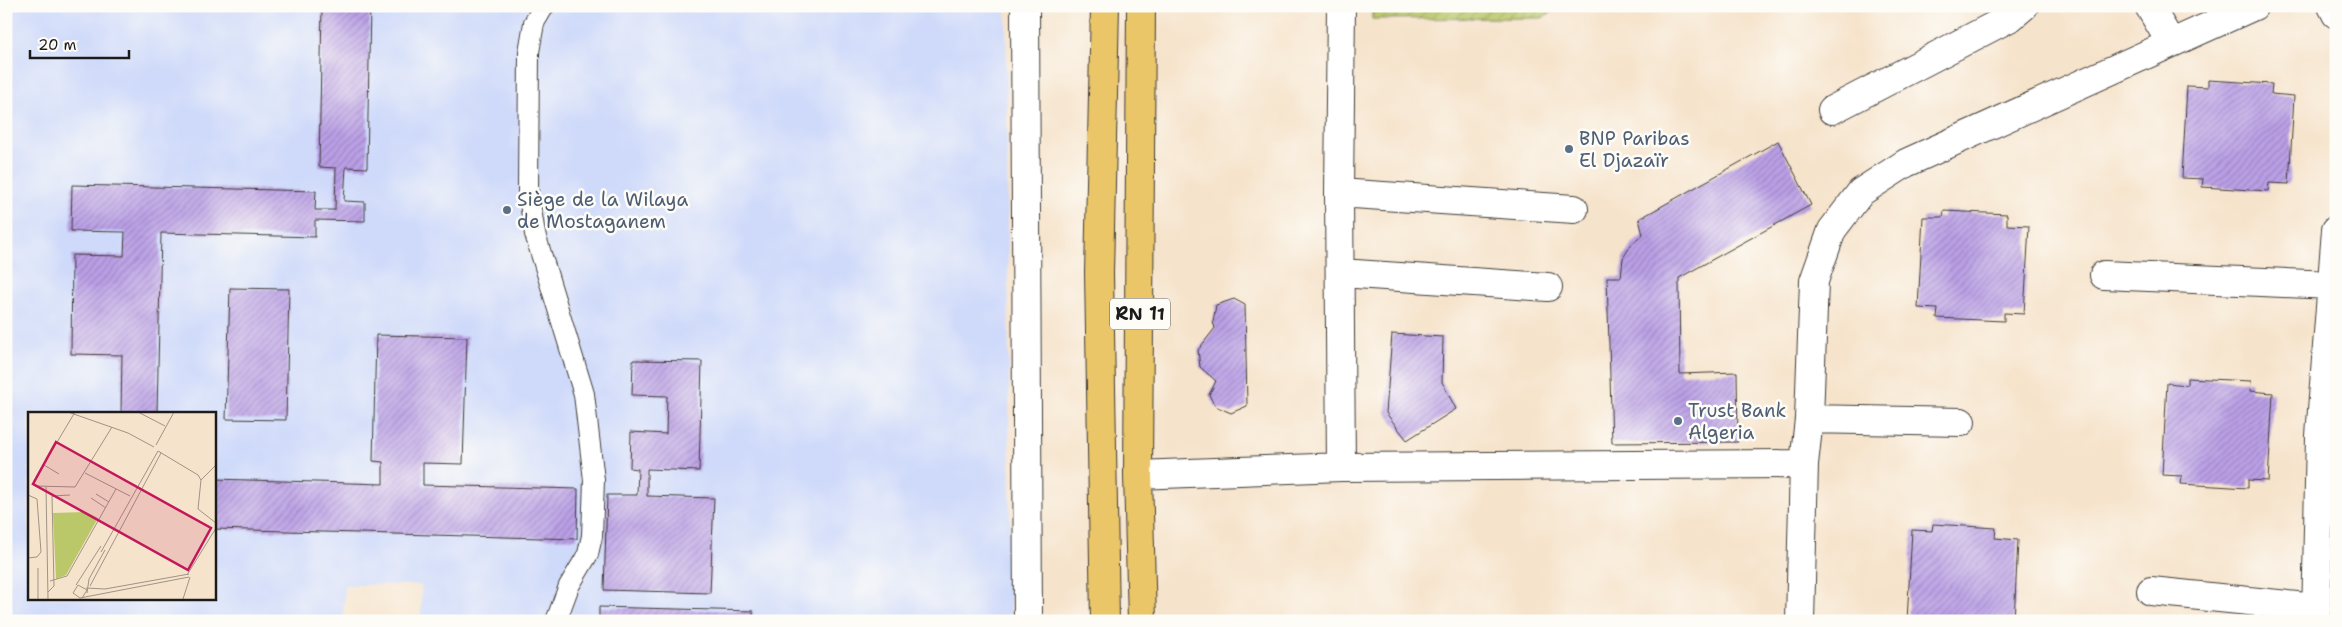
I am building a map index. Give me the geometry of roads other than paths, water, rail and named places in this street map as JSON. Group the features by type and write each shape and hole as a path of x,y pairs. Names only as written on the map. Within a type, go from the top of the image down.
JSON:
{"highway":[{"name":"RN 11","path":"1142,10 1138,475 1142,621"},
{"name":"RN 11","path":"1104,13 1099,272 1105,621"}],"street":[{"path":"1025,6 1028,621"},
{"path":"1341,6 1339,193 1342,273 1342,466"},
{"path":"1832,110 2010,17 2024,6"},
{"path":"2150,6 2172,44"},
{"path":"1800,621 1804,464 1814,281 1832,230 1861,192 1906,163 2254,6"},
{"path":"2332,6 2336,14"},
{"path":"1339,193 1574,209"},
{"path":"2151,591 2317,614 2328,436 2331,285 2336,230"},
{"path":"1342,273 1548,287"},
{"path":"2104,275 2331,285"},
{"path":"1808,418 1961,422"},
{"path":"1138,475 1342,466 1804,464"}],"lane":[{"path":"544,6 534,23 529,52 528,191 535,234 584,394 594,480 592,536 588,554 569,586 556,621"}],"place":[{"name":"BNP Paribas El Djazaïr","path":"1569,149"},
{"name":"Siège de la Wilaya de Mostaganem","path":"507,210"},
{"name":"Trust Bank Algeria","path":"1678,421"}]}
